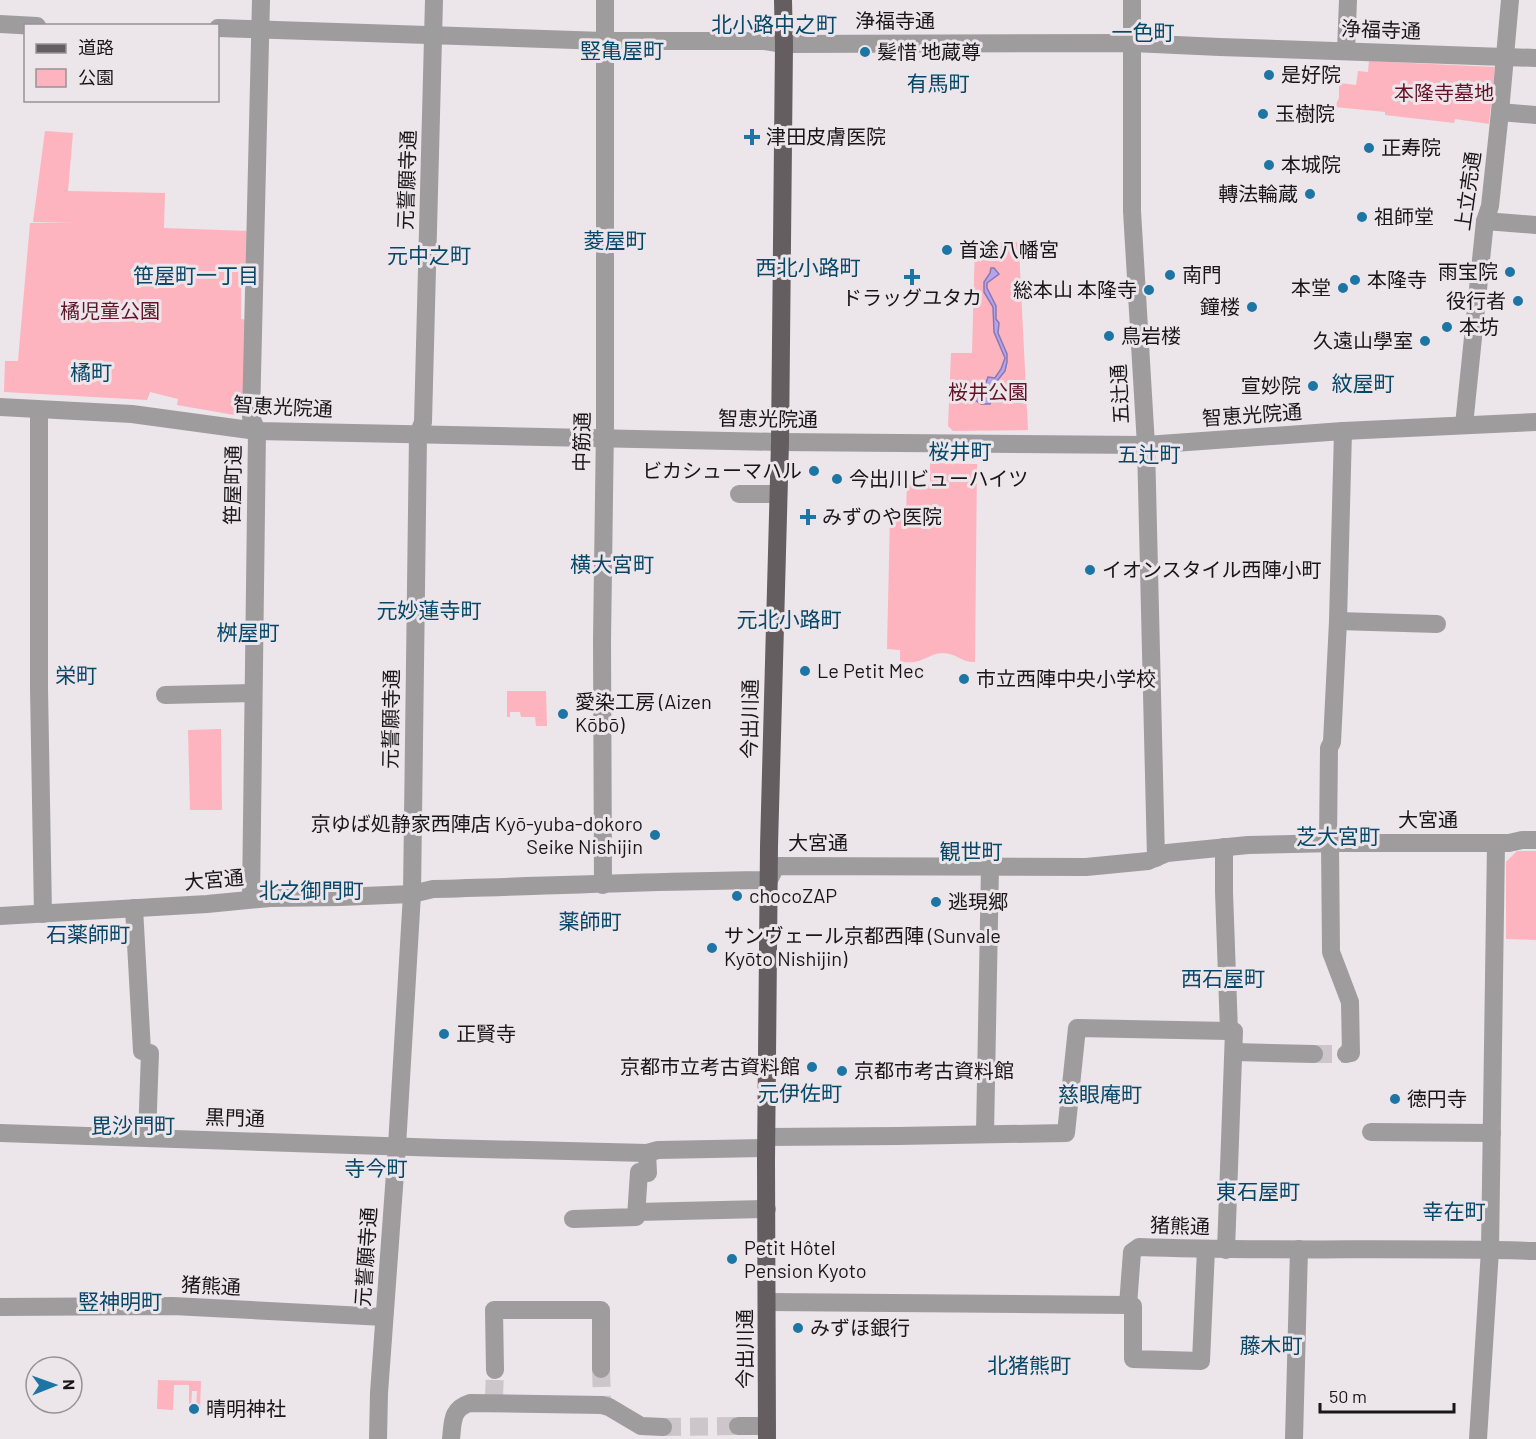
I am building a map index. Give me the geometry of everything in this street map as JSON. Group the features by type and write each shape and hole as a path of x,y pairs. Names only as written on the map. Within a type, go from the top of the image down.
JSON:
{"main road":[{"name":"今出川通","path":"767,1433 766,1143 769,880 780,442 783,0"}],"street":[{"name":"笹屋町通","path":"251,899 257,431 251,417 261,0"},
{"name":"元誓願寺通","path":"378,1439 412,894 418,435 423,423 434,0"},
{"name":"中筋通","path":"603,885 605,0"},
{"name":"五辻通","path":"1132,0 1132,211 1146,446 1156,858"},
{"path":"1346,51 1348,0"},
{"name":"上立売通","path":"1464,424 1485,221 1490,206 1510,0"},
{"path":"0,24 24,25"},
{"name":"浄福寺通","path":"219,28 604,41 765,41 784,44 1132,43 1536,58"},
{"path":"1500,112 1536,115"},
{"path":"1485,221 1536,225"},
{"name":"智恵光院通","path":"0,406 132,414 257,431 780,442 1146,446 1343,431 1536,422"},
{"path":"39,410 39,710 43,914"},
{"path":"1343,431 1338,621 1332,742 1329,748 1329,843 1331,952 1350,1002 1351,1053 1346,1054"},
{"path":"739,494 778,494"},
{"path":"1338,621 1437,624"},
{"path":"165,695 253,693"},
{"name":"大宮通","path":"0,916 207,904 251,899 412,894 433,889 603,885 695,880 769,880 776,866 1086,867 1148,861 1167,853 1248,845 1496,843 1536,840"},
{"path":"1478,1439 1490,1250 1496,843"},
{"path":"1224,847 1229,1031 1234,1031 1226,1250"},
{"path":"985,1134 990,867"},
{"path":"134,908 142,1051 150,1053 147,1137"},
{"name":"黒門通","path":"0,1133 647,1153 658,1150 766,1143 1066,1132 1077,1028 1229,1031"},
{"path":"1234,1052 1314,1054"},
{"path":"1371,1132 1492,1133"},
{"path":"573,1219 636,1217 639,1172 648,1173 647,1153"},
{"path":"636,1212 767,1209"},
{"name":"猪熊通","path":"1128,1305 1132,1252 1139,1247 1226,1250 1536,1251"},
{"path":"767,1302 1134,1305 1133,1359 1201,1361 1206,1249"},
{"path":"1294,1439 1299,1249"},
{"name":"猪熊通","path":"0,1307 173,1306 384,1317"},
{"path":"495,1370 494,1310 601,1310 601,1369"},
{"path":"452,1439 453,1418 462,1406 494,1401 602,1402 641,1426 663,1427"},
{"path":"738,1426 767,1433"}],"green space":[{"name":"本隆寺墓地","path":"1369,61 1495,67 1489,124 1455,119 1454,123 1335,107 1339,98 1339,83 1356,85 1358,71 1368,72"},
{"name":"橘児童公園","path":"45,131 73,133 68,191 165,193 164,228 249,231 248,283 241,284 241,319 248,320 245,411 240,416 177,405 178,399 150,392 147,400 4,392 5,361 18,361 30,223 75,223 33,222"},
{"name":"桜井公園","path":"1035,242 1035,248 1019,250 1028,430 953,431 948,426 951,353 972,353 975,243"},
{"path":"930,463 977,464 975,662 943,653 917,662 900,662 900,650 887,649 890,515 906,514 907,484 930,484"},
{"path":"507,691 546,691 547,726 536,726 535,717 521,717 520,712 510,712 510,717 507,717"},
{"path":"221,729 222,810 190,810 188,730"},
{"path":"1517,851 1536,851 1536,940 1506,939 1506,862"},
{"path":"158,1380 201,1381 200,1410 196,1410 197,1391 192,1391 191,1410 189,1410 189,1385 174,1385 173,1410 157,1409"}],"shaded area":[{"path":"991,268 999,274 987,283 987,288 996,306 998,333 1007,354 1007,362 1005,371 993,386 994,394 990,404 981,404 972,398 972,390 984,388 988,377 995,378 1005,358 994,332 993,307 984,292 984,282"}],"tunnel":[{"path":"1314,1054 1346,1054"},
{"path":"601,1369 602,1399"},
{"path":"494,1398 495,1370"},
{"path":"663,1427 738,1426"}],"place":[{"name":"髪惜 地蔵尊","path":"865,52"},
{"name":"是好院","path":"1269,75"},
{"name":"玉樹院","path":"1263,114"},
{"name":"津田皮膚医院","path":"752,137"},
{"name":"正寿院","path":"1369,148"},
{"name":"本城院","path":"1269,165"},
{"name":"轉法輪蔵","path":"1310,194"},
{"name":"祖師堂","path":"1362,217"},
{"name":"首途八幡宮","path":"947,250"},
{"name":"雨宝院","path":"1510,272"},
{"name":"南門","path":"1170,275"},
{"name":"ドラッグユタカ","path":"912,277"},
{"name":"本隆寺","path":"1355,280"},
{"name":"本堂","path":"1343,288"},
{"name":"総本山 本隆寺","path":"1149,290"},
{"name":"役行者","path":"1518,301"},
{"name":"鐘楼","path":"1252,307"},
{"name":"本坊","path":"1447,327"},
{"name":"鳥岩楼","path":"1109,336"},
{"name":"久遠山學室","path":"1425,341"},
{"name":"宣妙院","path":"1313,386"},
{"name":"ビカシューマハル","path":"814,471"},
{"name":"今出川ビューハイツ","path":"837,479"},
{"name":"みずのや医院","path":"808,517"},
{"name":"イオンスタイル西陣小町","path":"1090,570"},
{"name":"Le Petit Mec","path":"805,671"},
{"name":"市立西陣中央小学校","path":"964,679"},
{"name":"愛染工房 (Aizen Kōbō)","path":"563,714"},
{"name":"京ゆば処静家西陣店 Kyō-yuba-dokoro Seike Nishijin","path":"655,835"},
{"name":"chocoZAP","path":"737,896"},
{"name":"逃現郷","path":"936,902"},
{"name":"サンヴェール京都西陣 (Sunvale Kyōto Nishijin)","path":"712,948"},
{"name":"正賢寺","path":"444,1034"},
{"name":"京都市立考古資料館","path":"812,1067"},
{"name":"京都市考古資料館","path":"842,1071"},
{"name":"徳円寺","path":"1395,1099"},
{"name":"Petit Hôtel Pension Kyoto","path":"732,1259"},
{"name":"みずほ銀行","path":"798,1328"},
{"name":"晴明神社","path":"194,1409"}],"district":[{"name":"北小路中之町","path":"774,25"},
{"name":"一色町","path":"1143,33"},
{"name":"竪亀屋町","path":"622,51"},
{"name":"有馬町","path":"938,84"},
{"name":"菱屋町","path":"615,241"},
{"name":"元中之町","path":"429,256"},
{"name":"西北小路町","path":"808,268"},
{"name":"笹屋町一丁目","path":"196,276"},
{"name":"橘町","path":"91,373"},
{"name":"紋屋町","path":"1363,384"},
{"name":"桜井町","path":"960,452"},
{"name":"五辻町","path":"1149,455"},
{"name":"横大宮町","path":"612,565"},
{"name":"元妙蓮寺町","path":"429,611"},
{"name":"元北小路町","path":"789,620"},
{"name":"桝屋町","path":"248,633"},
{"name":"栄町","path":"76,676"},
{"name":"芝大宮町","path":"1338,837"},
{"name":"観世町","path":"971,852"},
{"name":"北之御門町","path":"311,891"},
{"name":"薬師町","path":"590,922"},
{"name":"石薬師町","path":"88,935"},
{"name":"西石屋町","path":"1223,979"},
{"name":"元伊佐町","path":"800,1094"},
{"name":"慈眼庵町","path":"1100,1095"},
{"name":"毘沙門町","path":"133,1126"},
{"name":"寺今町","path":"376,1169"},
{"name":"東石屋町","path":"1258,1192"},
{"name":"幸在町","path":"1454,1212"},
{"name":"竪神明町","path":"120,1302"},
{"name":"藤木町","path":"1271,1346"},
{"name":"北猪熊町","path":"1029,1366"}]}
